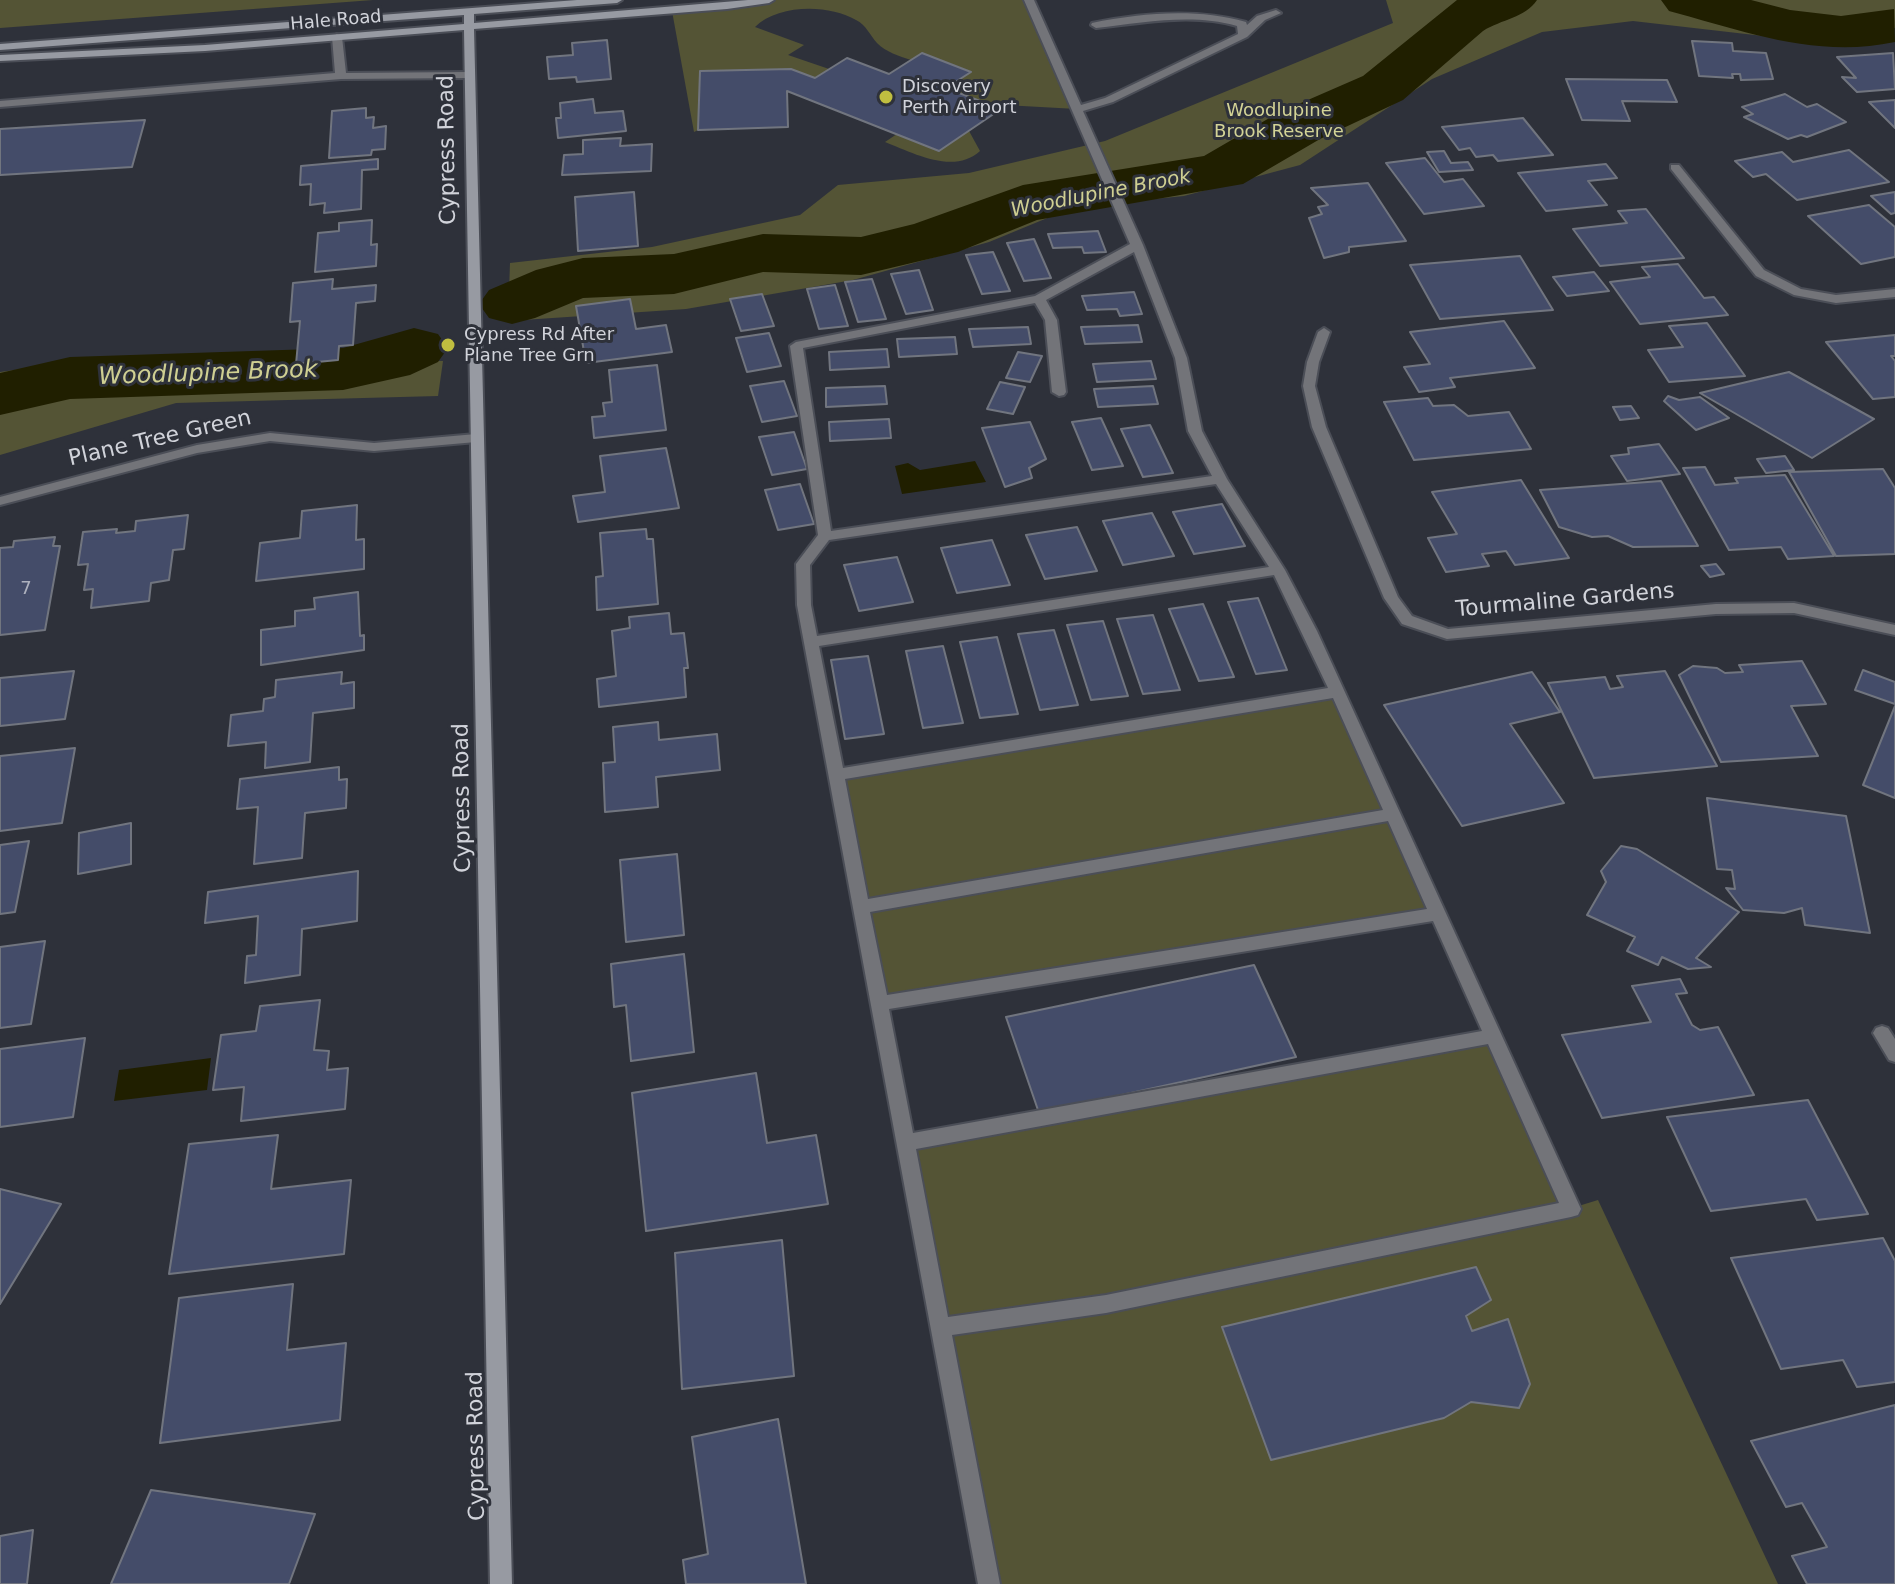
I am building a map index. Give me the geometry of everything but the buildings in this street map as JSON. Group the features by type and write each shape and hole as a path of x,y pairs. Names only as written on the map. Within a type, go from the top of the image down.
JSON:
{"street":[{"name":"Hale Road","path":"0,47 617,0"},
{"name":"Hale Road","path":"0,58 337,37 769,0"},
{"path":"940,1327 1106,1304 1571,1209 1338,692 1278,570 1220,479 1195,431 1181,358 1121,207 1029,0"},
{"name":"Cypress Road","path":"469,11 501,1584"},
{"path":"1077,109 1109,100 1226,46 1261,18 1276,13"},
{"path":"1096,25 1204,16 1226,18 1242,24 1243,35"},
{"path":"337,37 341,76"},
{"path":"0,104 341,76 468,75"},
{"path":"1675,167 1760,273 1798,292 1836,299 1895,293"},
{"path":"825,536 796,346 1039,299 1137,245"},
{"path":"1039,299 1051,320 1059,392"},
{"name":"Tourmaline Gardens","path":"1324,332 1313,362 1309,386 1319,427 1391,598 1407,620 1447,634 1716,609 1794,608 1895,630"},
{"name":"Plane Tree Green","path":"0,501 197,449 270,437 374,447 476,438"},
{"path":"989,1584 804,605 803,564 825,536 1220,479"},
{"path":"811,642 1278,570"},
{"path":"835,775 1338,692"},
{"path":"861,907 1393,814"},
{"path":"878,1004 1437,914"},
{"path":"1882,1033 1895,1055"},
{"path":"905,1143 1493,1036"}],"green space":[{"path":"0,0 373,0 0,28"},
{"path":"769,0 1029,0 1077,109 986,104 946,88 970,71 922,53 911,60 897,55 877,43 856,20 832,11 804,9 777,14 755,27 804,45 788,55 829,69 815,78 791,69 700,71 698,130 694,132 672,11"},
{"name":"Woodlupine Brook Reserve","path":"1386,0 1895,0 1895,28 1772,37 1633,21 1542,32 1432,79 1300,165 1184,196 1074,207 989,242 853,280 686,309 508,321 510,263 652,247 800,215 838,185 969,173 1105,141 1393,23"},
{"path":"969,131 980,151 958,161 933,160 885,142 897,134"},
{"path":"247,356 443,361 438,396 176,403 0,455 0,372 86,360"},
{"path":"1338,692 1437,914 878,1004 835,775"},
{"path":"1493,1036 1572,1208 1598,1200 1778,1584 990,1584 905,1143"}],"shaded area":[{"path":"975,461 986,482 902,494 895,466 908,463 920,470"},
{"path":"211,1058 207,1090 114,1101 119,1070"}],"waterway":[{"name":"Woodlupine Brook","path":"512,304 559,284 583,278 674,274 763,253 861,256 935,238 1023,204 1221,171 1299,126 1383,88 1464,19 1479,10 1510,0"},
{"name":"Woodlupine Brook","path":"1688,0 1816,31 1867,32 1894,26"},
{"name":"Woodlupine Brook","path":"0,394 70,378 343,369 386,360 414,348"}],"place":[{"name":"Discovery Perth Airport","path":"886,97"},
{"name":"Cypress Rd After Plane Tree Grn","path":"448,345"}]}
